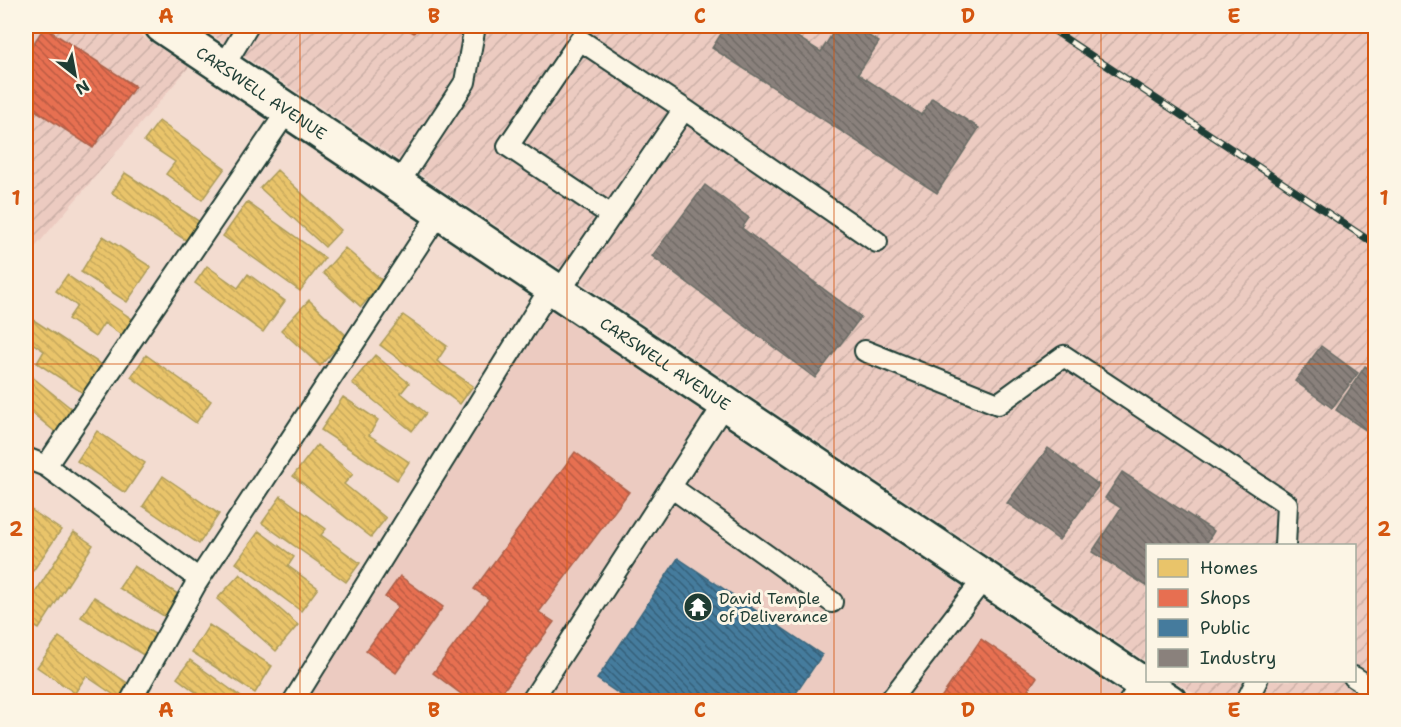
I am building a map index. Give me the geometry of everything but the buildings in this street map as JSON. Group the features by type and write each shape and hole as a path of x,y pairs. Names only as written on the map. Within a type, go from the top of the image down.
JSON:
{"street":[{"name":"CARSWELL AVENUE","path":"162,26 984,577 1136,692 1170,702"}],"lane":[{"path":"223,66 248,26"},
{"path":"398,184 465,82 475,26"},
{"path":"611,216 508,146 580,40 878,242"},
{"path":"46,466 288,110"},
{"path":"293,702 555,290 611,216 684,110"},
{"path":"130,702 199,579 440,212"},
{"path":"865,351 998,404 1064,356 1287,504 1285,544"},
{"path":"531,702 725,403"},
{"path":"26,458 46,466 199,579"},
{"path":"671,487 832,602"},
{"path":"889,702 984,577"},
{"path":"1356,678 1376,691"},
{"path":"1246,702 1256,682"}],"shaded area":[{"path":"26,26 126,26 189,67 26,258"},
{"path":"199,26 1375,26 1375,701 1206,701 1177,682 1356,682 1356,544 1146,544 1146,661"},
{"path":"543,305 969,591 1132,701 296,702"}],"railway":[{"path":"1047,26 1376,245"}],"place":[{"name":"David Temple of Deliverance","path":"698,607"}]}
